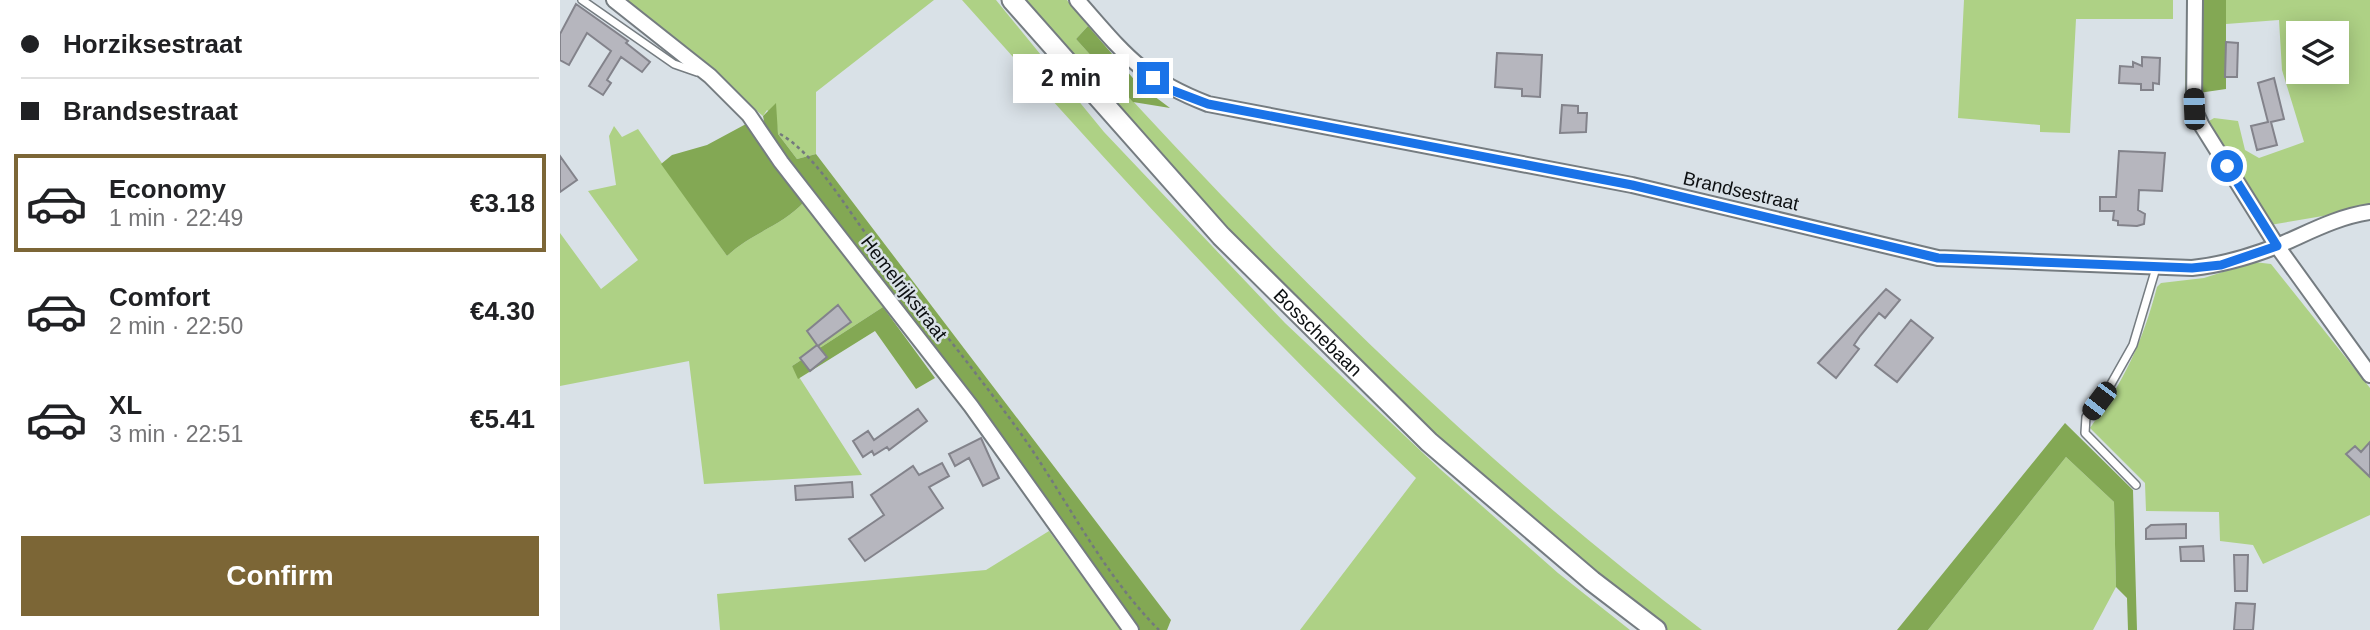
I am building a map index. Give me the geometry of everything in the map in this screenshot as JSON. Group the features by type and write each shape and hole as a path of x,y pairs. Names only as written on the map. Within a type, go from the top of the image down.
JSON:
{"main road":[{"name":"Bosschebaan","path":"1012,0 1221,236 1429,442 1592,581 1656,630"}],"street":[{"name":"Hemelrijkstraat","path":"614,0 710,76 748,115 971,405 1131,630"},
{"name":"Brandsestraat","path":"1077,0 1136,66 1171,90 1208,104 1632,185 1938,258 2156,268 2221,265 2277,246 2314,228 2370,212"},
{"path":"2195,0 2194,109 2277,246 2369,374"}],"lane":[{"path":"582,0 674,64 710,76"},
{"path":"2136,485 2085,433 2086,417 2111,384 2133,345 2156,268"}],"path":[{"path":"748,115 794,141 1020,432 1093,548 1139,609 1159,630"}],"green space":[{"path":"621,0 934,0 816,92 816,154 797,159 778,134 776,118 767,110 763,116"},
{"path":"962,0 996,0 1104,132 1285,323 1440,469 1558,573 1630,630 1300,630 1416,478 1241,304"},
{"path":"1020,0 1067,0 1088,26 1076,39 1223,197 1299,274 1376,350 1535,495 1617,564 1702,630 1662,630 1513,508 1294,304"},
{"path":"1964,0 2173,0 2173,19 2076,19 2070,133 2040,132 2040,125 1958,118"},
{"path":"2187,0 2226,0 2226,89 2185,95"},
{"path":"2226,0 2370,0 2370,208 2270,225 2198,128 2214,118 2238,121 2245,150 2259,158 2304,142 2286,84 2349,84 2349,21 2286,21 2286,83 2282,70 2279,20 2226,24"},
{"path":"1088,26 1138,84 1170,108 1133,102 1076,39"},
{"path":"776,103 778,134 797,159 816,154 1171,620 1167,630 1135,630 766,131 763,116"},
{"path":"746,124 804,202 727,256 661,164 672,155 707,145"},
{"path":"614,126 622,137 638,129 727,256 804,202 883,307 792,366 862,475 704,484 689,361 560,386 560,233 601,289 638,260 588,191 616,185 609,136"},
{"path":"2254,262 2271,264 2370,388 2370,515 2263,564 2253,545 2220,541 2219,512 2146,511 2145,483 2090,428 2131,361 2157,287 2161,283 2204,278"},
{"path":"883,307 935,378 916,389 875,331 798,379 792,366"},
{"path":"2065,423 2133,490 2137,630 2128,630 2127,598 2116,587 2114,502 2066,457 1928,630 1897,630"},
{"path":"2066,457 2114,502 2116,587 2093,630 1928,630"},
{"path":"1049,531 1121,630 720,630 717,594 986,570"}],"building":[{"path":"576,4 628,41 626,43 650,62 642,72 621,57 607,80 611,83 603,95 589,86 611,51 587,33 569,65 560,60 560,34"},
{"path":"2226,42 2238,43 2237,77 2225,77"},
{"path":"1497,53 1542,55 1540,97 1522,96 1522,89 1495,87"},
{"path":"2142,57 2160,58 2159,84 2153,83 2153,90 2141,90 2141,84 2119,83 2120,66 2133,67 2133,62 2142,66"},
{"path":"2274,78 2284,119 2271,122 2277,145 2257,150 2251,126 2268,122 2258,83"},
{"path":"1562,105 1578,106 1578,113 1587,113 1586,132 1560,133"},
{"path":"2119,151 2165,153 2162,191 2139,190 2138,210 2145,214 2144,224 2118,225 2118,221 2113,220 2114,211 2100,211 2100,197 2116,197"},
{"path":"560,156 577,180 560,192"},
{"path":"1886,289 1900,300 1885,318 1879,313 1860,336 1854,345 1859,349 1836,378 1818,363"},
{"path":"838,305 851,322 818,346 827,357 810,371 800,358 817,345 807,331"},
{"path":"1911,320 1933,338 1897,382 1875,365"},
{"path":"918,409 927,421 889,450 887,447 874,455 872,451 863,457 853,441 868,431 874,440"},
{"path":"981,438 999,478 983,486 969,458 955,466 949,454"},
{"path":"2370,442 2370,477 2346,454 2355,446 2361,452"},
{"path":"942,463 949,476 929,487 943,508 865,561 849,539 884,515 871,495 913,466 919,475"},
{"path":"852,482 853,497 796,500 795,486"},
{"path":"2186,524 2186,538 2146,539 2146,529 2151,525"},
{"path":"2203,546 2204,561 2181,561 2180,547"},
{"path":"2234,555 2248,555 2247,591 2235,591"},
{"path":"2236,603 2255,604 2253,630 2234,630"}],"route":[{"path":"1153,78 1171,90 1208,104 1632,185 1938,258 2192,268 2221,265 2277,246 2227,166"}]}
